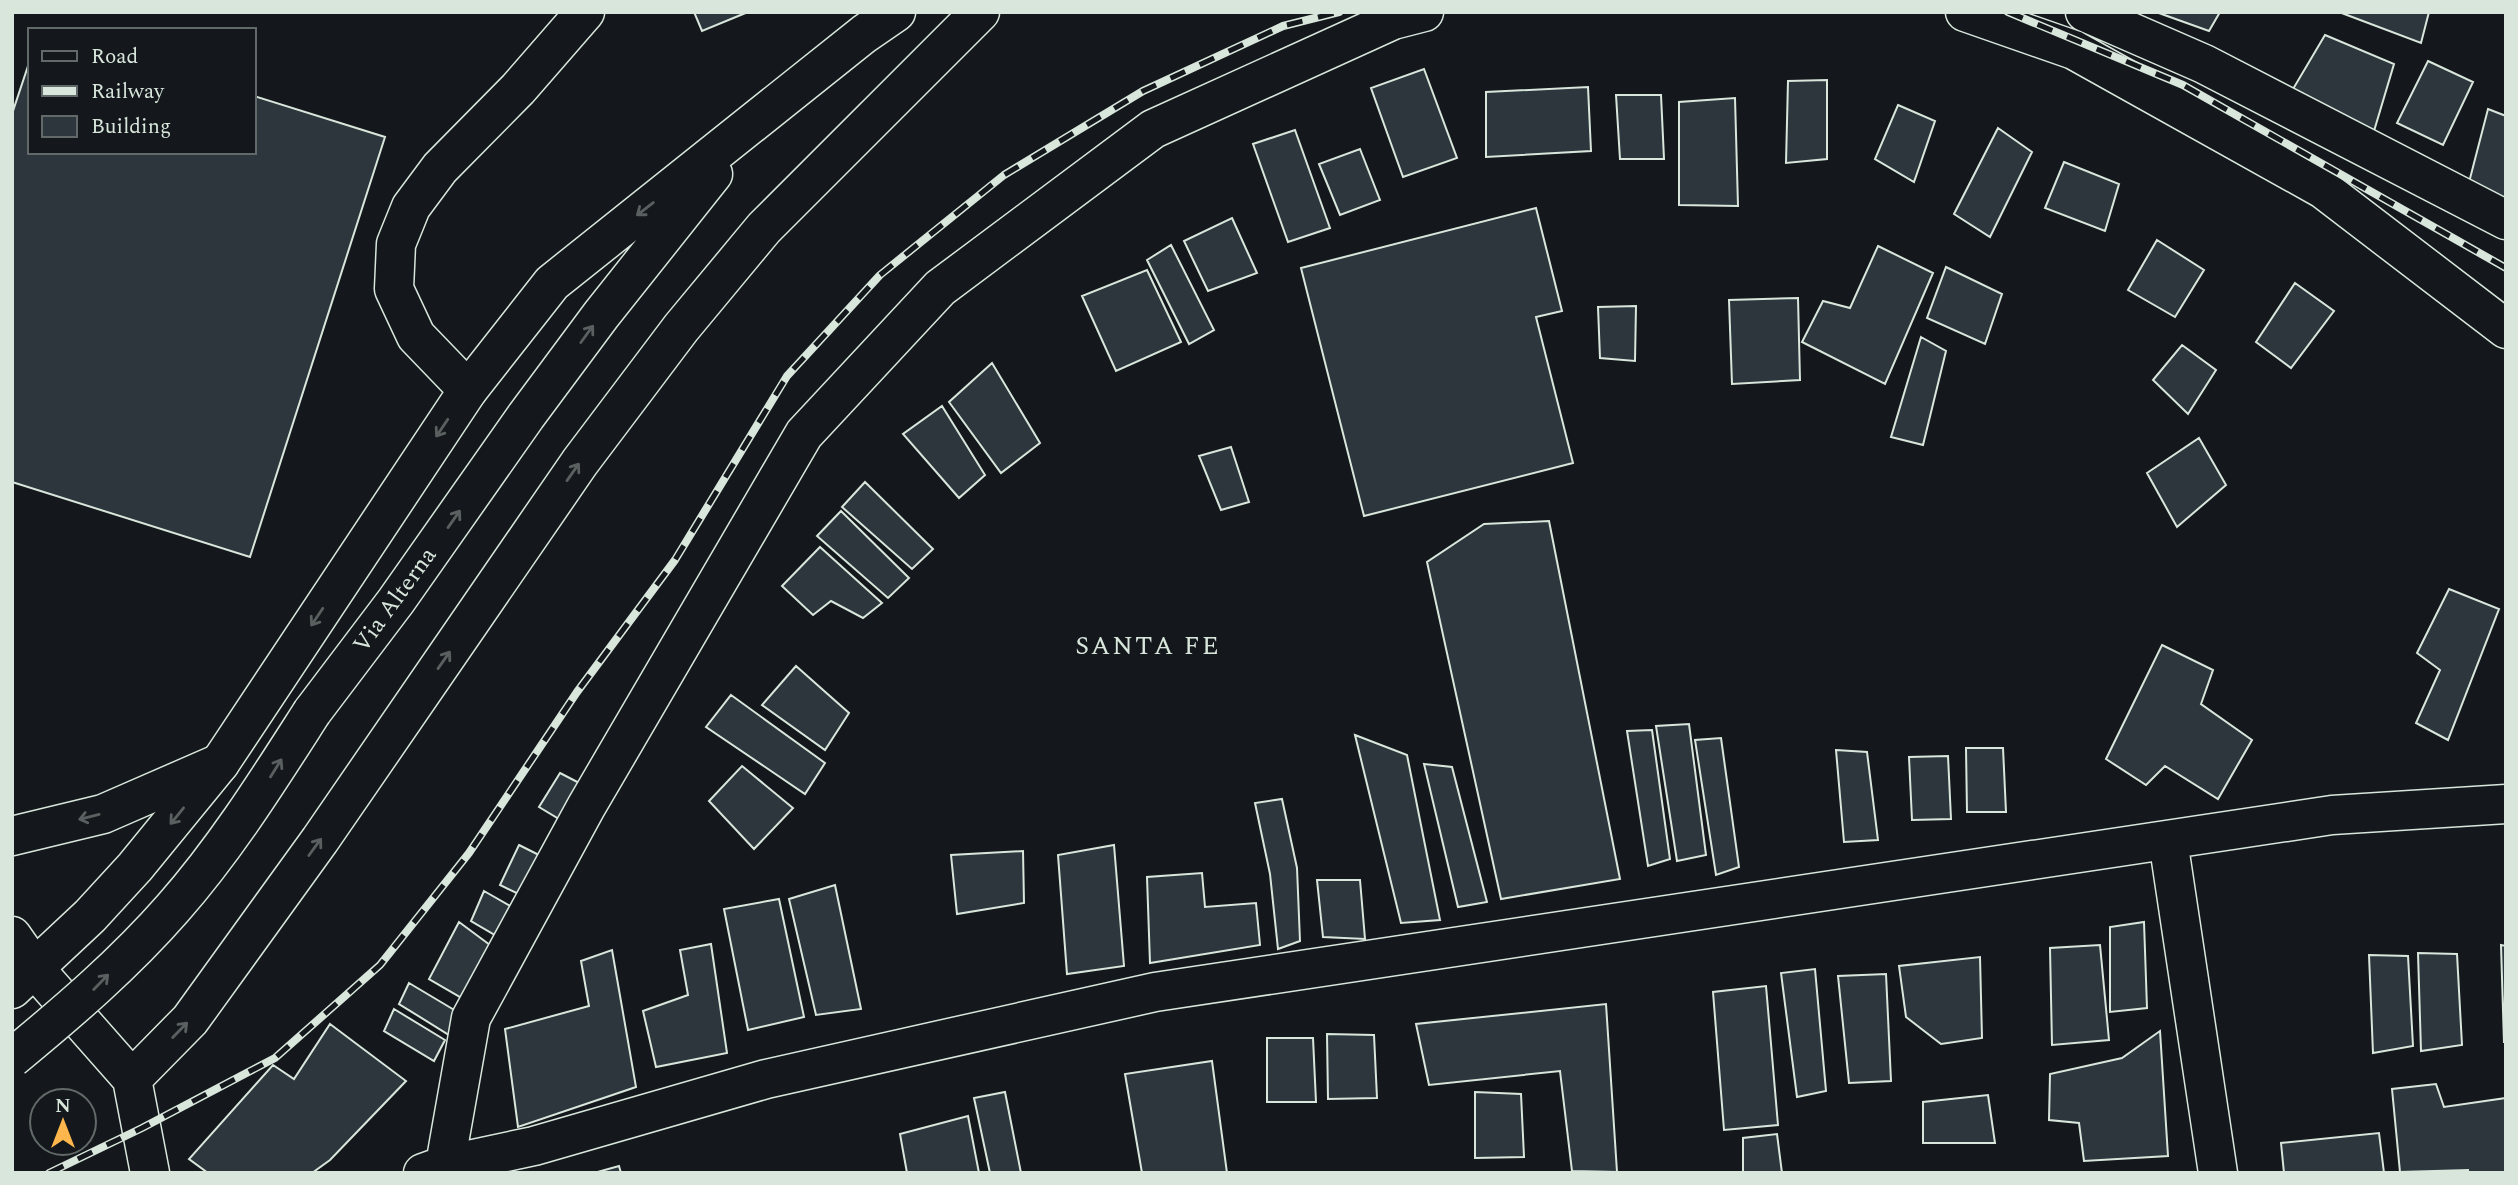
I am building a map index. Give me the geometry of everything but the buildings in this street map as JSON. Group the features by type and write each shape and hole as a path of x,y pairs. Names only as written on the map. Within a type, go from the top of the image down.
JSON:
{"street":[{"path":"468,390 416,337 394,289 396,244 411,207 440,168 518,89 585,12"},
{"name":"Via Alterna","path":"24,979 135,867 220,763 468,390 552,283 864,34 896,12"},
{"path":"132,1079 190,1020 320,840 580,463 681,328 764,228 899,90 980,12"},
{"path":"1424,12 1393,20 1153,129 940,288 804,434 586,807 471,1018 438,1170 534,1146 766,1079 1155,992 2332,815 2506,804"},
{"path":"1965,12 2074,50 2323,189 2506,330"},
{"path":"2085,12 2204,64 2506,220"},
{"name":"Via Alterna","path":"12,1058 89,994 173,908 247,813 312,712 396,601 526,416 601,315 756,121"},
{"path":"12,836 103,814 220,763"},
{"path":"2168,840 2218,1173"},
{"path":"12,936 24,979 132,1079 150,1173"}],"railway":[{"path":"49,1173 275,1058 380,965 469,853 577,692 675,560 787,376 880,275 1004,175 1143,91 1283,26 1339,12"},
{"path":"2008,12 2183,85 2506,268"}],"district":[{"name":"SANTA FE","path":"1148,646"}]}
